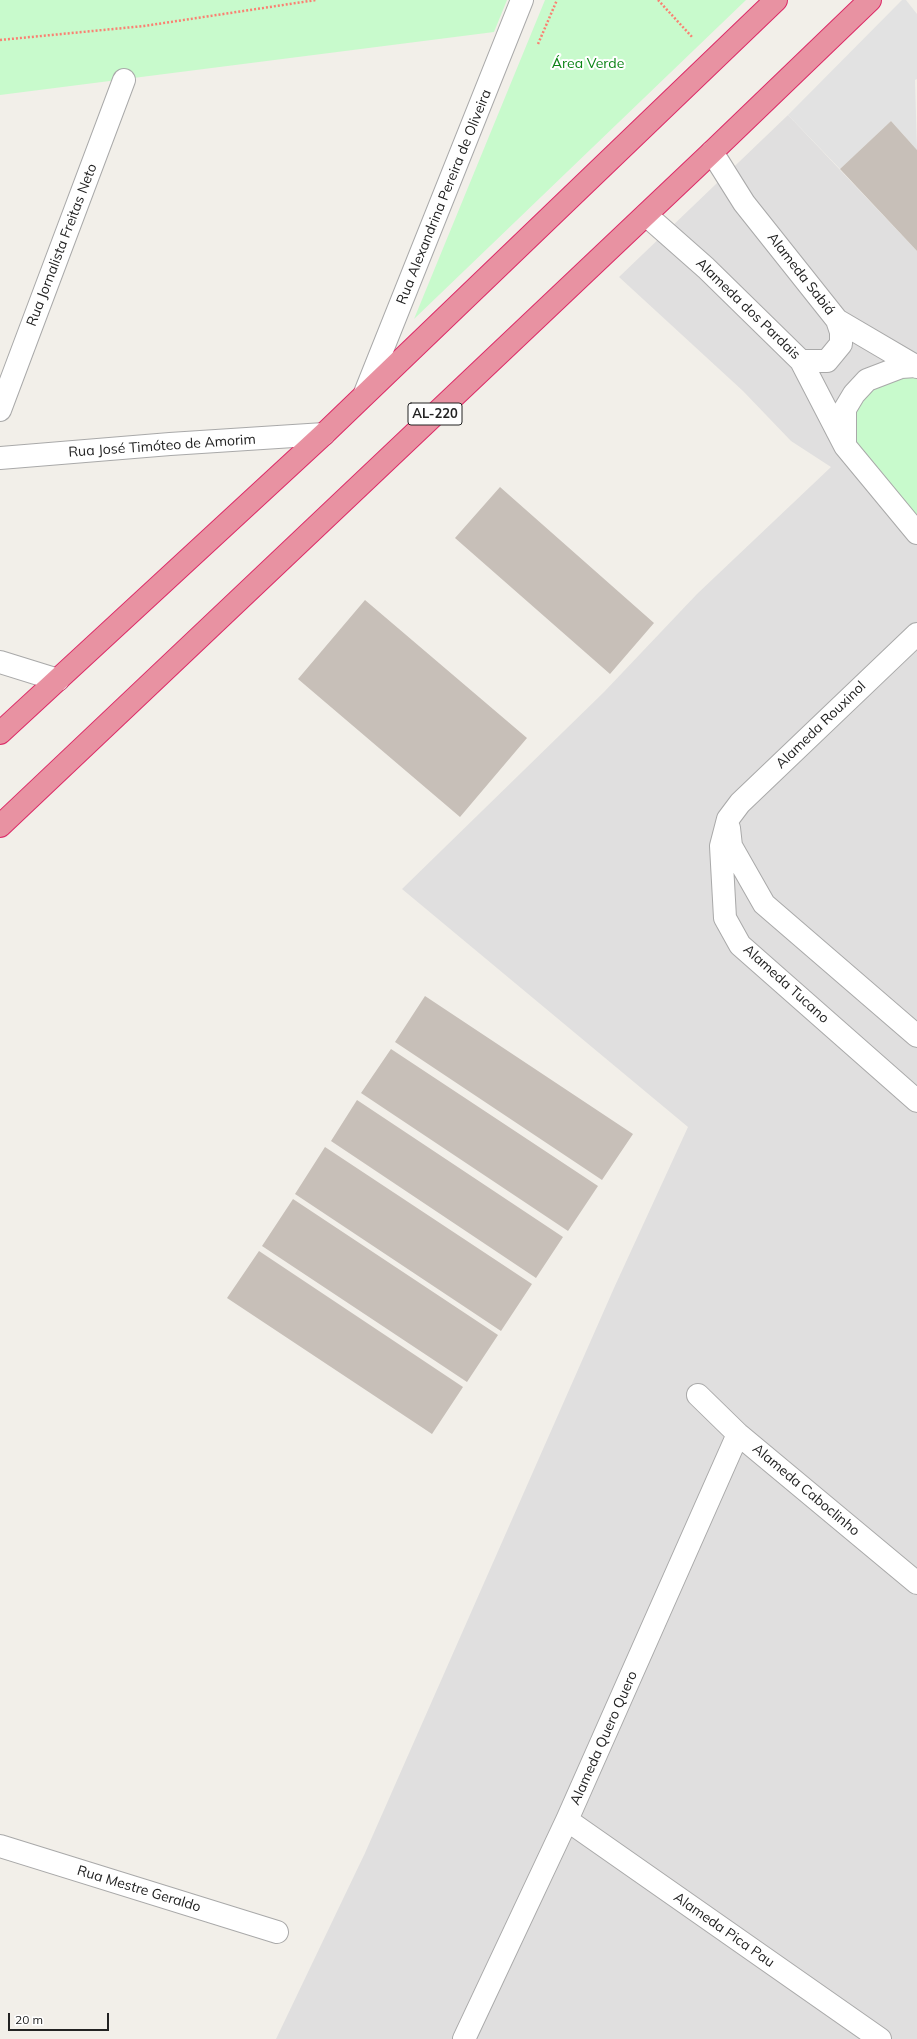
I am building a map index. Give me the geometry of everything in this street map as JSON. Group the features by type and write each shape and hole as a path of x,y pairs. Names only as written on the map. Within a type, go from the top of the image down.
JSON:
{"highway":[{"path":"0,733 324,434 776,0"},
{"name":"AL-220","path":"0,826 712,152 870,0"}],"street":[{"name":"Rua Alexandrina Pereira de Oliveira","path":"365,394 522,0"},
{"name":"Rua Jornalista Freitas Neto","path":"0,410 124,80"},
{"name":"Alameda Sabiá","path":"712,152 744,203 837,320 916,366"},
{"name":"Alameda dos Pardais","path":"646,214 706,268 802,360 845,446 917,533"},
{"path":"802,360 827,361 841,344 841,332 837,320"},
{"path":"845,446 845,408 854,394 867,380 901,367 916,366"},
{"name":"Rua José Timóteo de Amorim","path":"0,458 170,444 324,434"},
{"name":"Alameda Rouxinol","path":"728,819 740,803 917,634"},
{"path":"0,662 58,680"},
{"path":"728,819 731,846 764,904 917,1036"},
{"name":"Alameda Tucano","path":"728,819 721,846 725,918 740,945 917,1100"},
{"name":"Alameda Caboclinho","path":"698,1395 738,1434 917,1583"},
{"name":"Alameda Quero Quero","path":"464,2039 567,1820 738,1434"},
{"name":"Alameda Pica Pau","path":"567,1820 880,2039"},
{"name":"Rua Mestre Geraldo","path":"0,1846 277,1932"}],"path":[{"path":"0,40 144,26 316,0"}],"shaded area":[{"path":"902,0 906,0 917,14 917,79 915,80 917,150 891,121 840,169 788,115"},
{"path":"788,115 917,251 917,2039 276,2039 365,1853 614,1288 688,1127 402,889 604,692 697,594 831,467 791,441 743,391 619,277"}],"green space":[{"path":"0,0 507,0 494,32 0,95"},
{"name":"Área Verde","path":"545,0 746,0 414,319"},
{"path":"917,367 917,533 845,446 854,394"}],"building":[{"path":"891,121 917,150 917,251 840,169"},
{"path":"500,487 654,623 610,674 455,538"},
{"path":"365,600 527,738 460,817 298,679"},
{"path":"425,996 633,1134 602,1180 395,1042"},
{"path":"391,1049 598,1186 568,1231 361,1093"},
{"path":"357,1100 563,1237 536,1278 331,1141"},
{"path":"325,1147 532,1284 501,1331 295,1194"},
{"path":"293,1199 498,1335 467,1382 262,1246"},
{"path":"259,1251 463,1387 432,1434 227,1298"}]}
